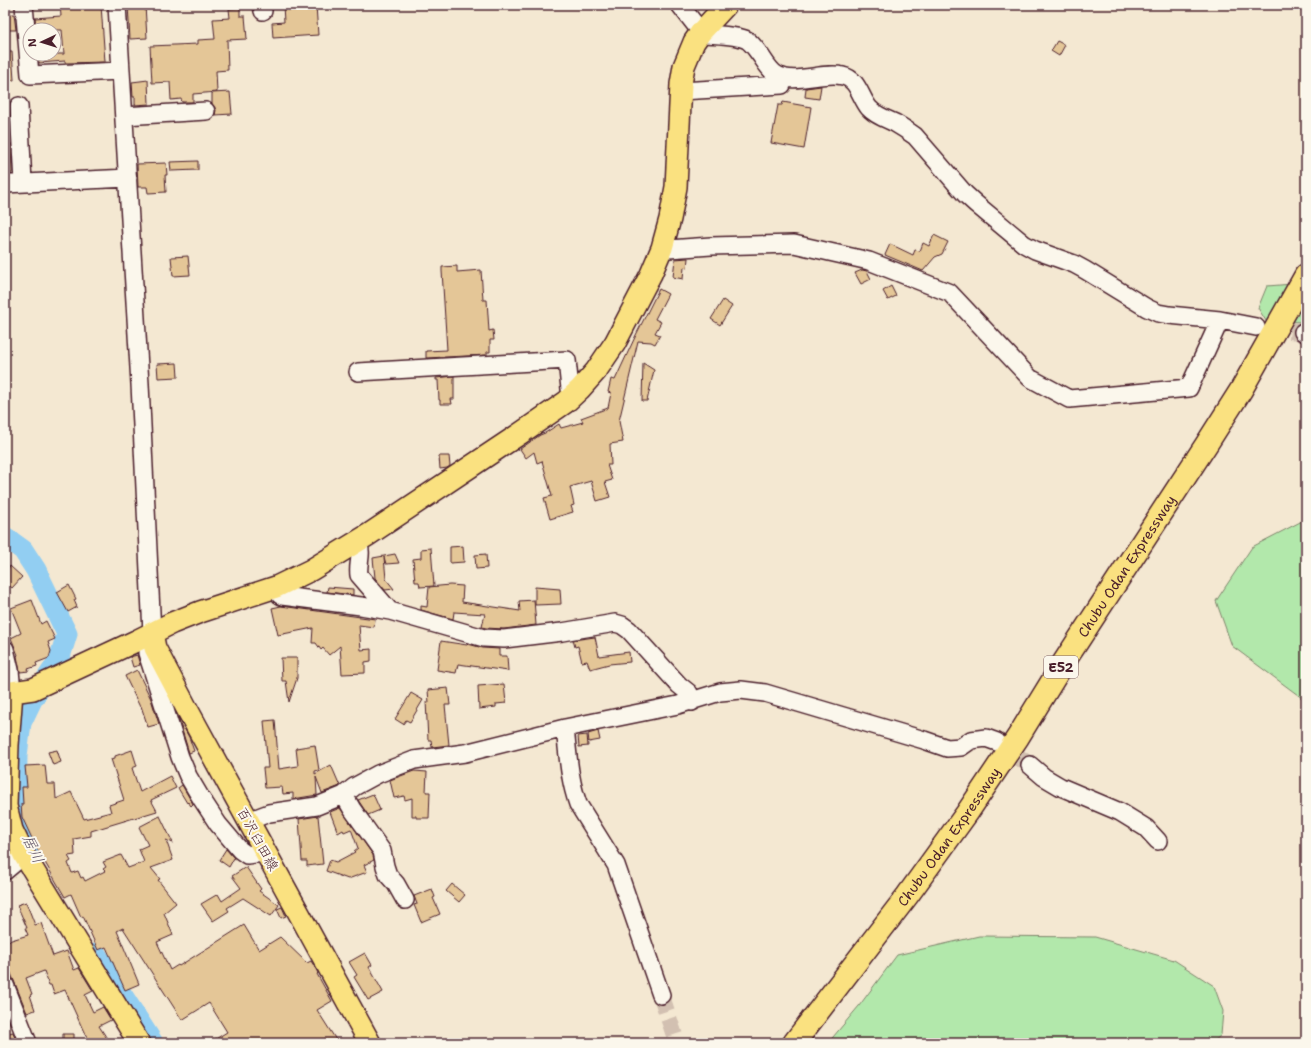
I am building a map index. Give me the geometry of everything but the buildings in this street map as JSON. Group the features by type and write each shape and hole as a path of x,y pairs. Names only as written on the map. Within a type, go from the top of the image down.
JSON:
{"highway":[{"name":"Chubu Odan Expressway","path":"794,1043 908,896 968,813 1237,396 1306,275"},
{"name":"Chubu Odan Expressway","path":"797,1043 826,1012 917,903 978,821 1253,397 1306,304"}],"main road":[{"path":"139,1043 24,855 12,830 8,818 5,792 7,726 12,692 40,686 153,639 200,612 276,587 311,570 357,542 573,396 596,371 611,348 651,274 662,248 676,187 681,91 684,66 690,51 701,32 726,5"},
{"name":"百沢臼田線","path":"153,639 183,701 370,1043"}],"street":[{"path":"24,5 30,76 121,71"},
{"path":"117,5 140,384 153,639 147,653 180,757 188,776 218,824 240,850 248,855 266,853"},
{"path":"680,5 701,32 705,34 740,38 748,41 753,45 775,74 792,78 834,75 843,76 851,80 858,88 862,99 870,109 878,115 905,128 915,136 965,194 1024,244 1035,250 1074,264 1147,308 1158,313 1220,320 1256,327"},
{"path":"681,91 782,85 783,77"},
{"path":"19,106 22,183"},
{"path":"124,116 206,112"},
{"path":"5,184 128,178"},
{"path":"662,248 669,249 712,246 794,244 869,261 950,293 1030,378 1068,400 1189,388 1220,320"},
{"path":"358,372 567,360 570,389 573,396"},
{"path":"357,542 361,553 358,571 359,575 390,611"},
{"path":"276,587 282,596 390,611 488,639 504,639 562,632 615,623 622,625 629,630 688,693 692,702"},
{"path":"5,649 10,670 12,692"},
{"path":"248,821 268,813 317,806 344,795 354,787 378,774 414,760 465,753 565,728 692,702 720,692 741,690 765,693 947,748 961,747 971,740 986,738 997,742"},
{"path":"565,728 569,770 576,800 616,865 661,996"},
{"path":"1030,765 1044,777 1061,787 1120,812 1146,828 1158,840"},
{"path":"344,795 352,809 380,847 388,875 396,884 405,900"},
{"path":"5,871 24,855"},
{"path":"5,985 28,1043"}],"green space":[{"path":"1306,283 1306,322 1266,321 1258,308 1267,286"},
{"path":"1306,519 1306,701 1232,646 1216,601 1252,547"},
{"path":"979,936 1095,937 1174,960 1214,986 1223,1011 1221,1035 1212,1043 828,1043 859,1006 897,955"}],"waterway":[{"name":"居川","path":"5,537 23,550 36,570 67,634 59,660 32,700 21,723 17,756 16,803 24,832 34,855"},
{"name":"居川","path":"96,954 153,1043"}],"tunnel":[{"path":"1265,328 1303,332"},
{"path":"999,744 1030,765"},
{"path":"661,995 677,1043"}]}
